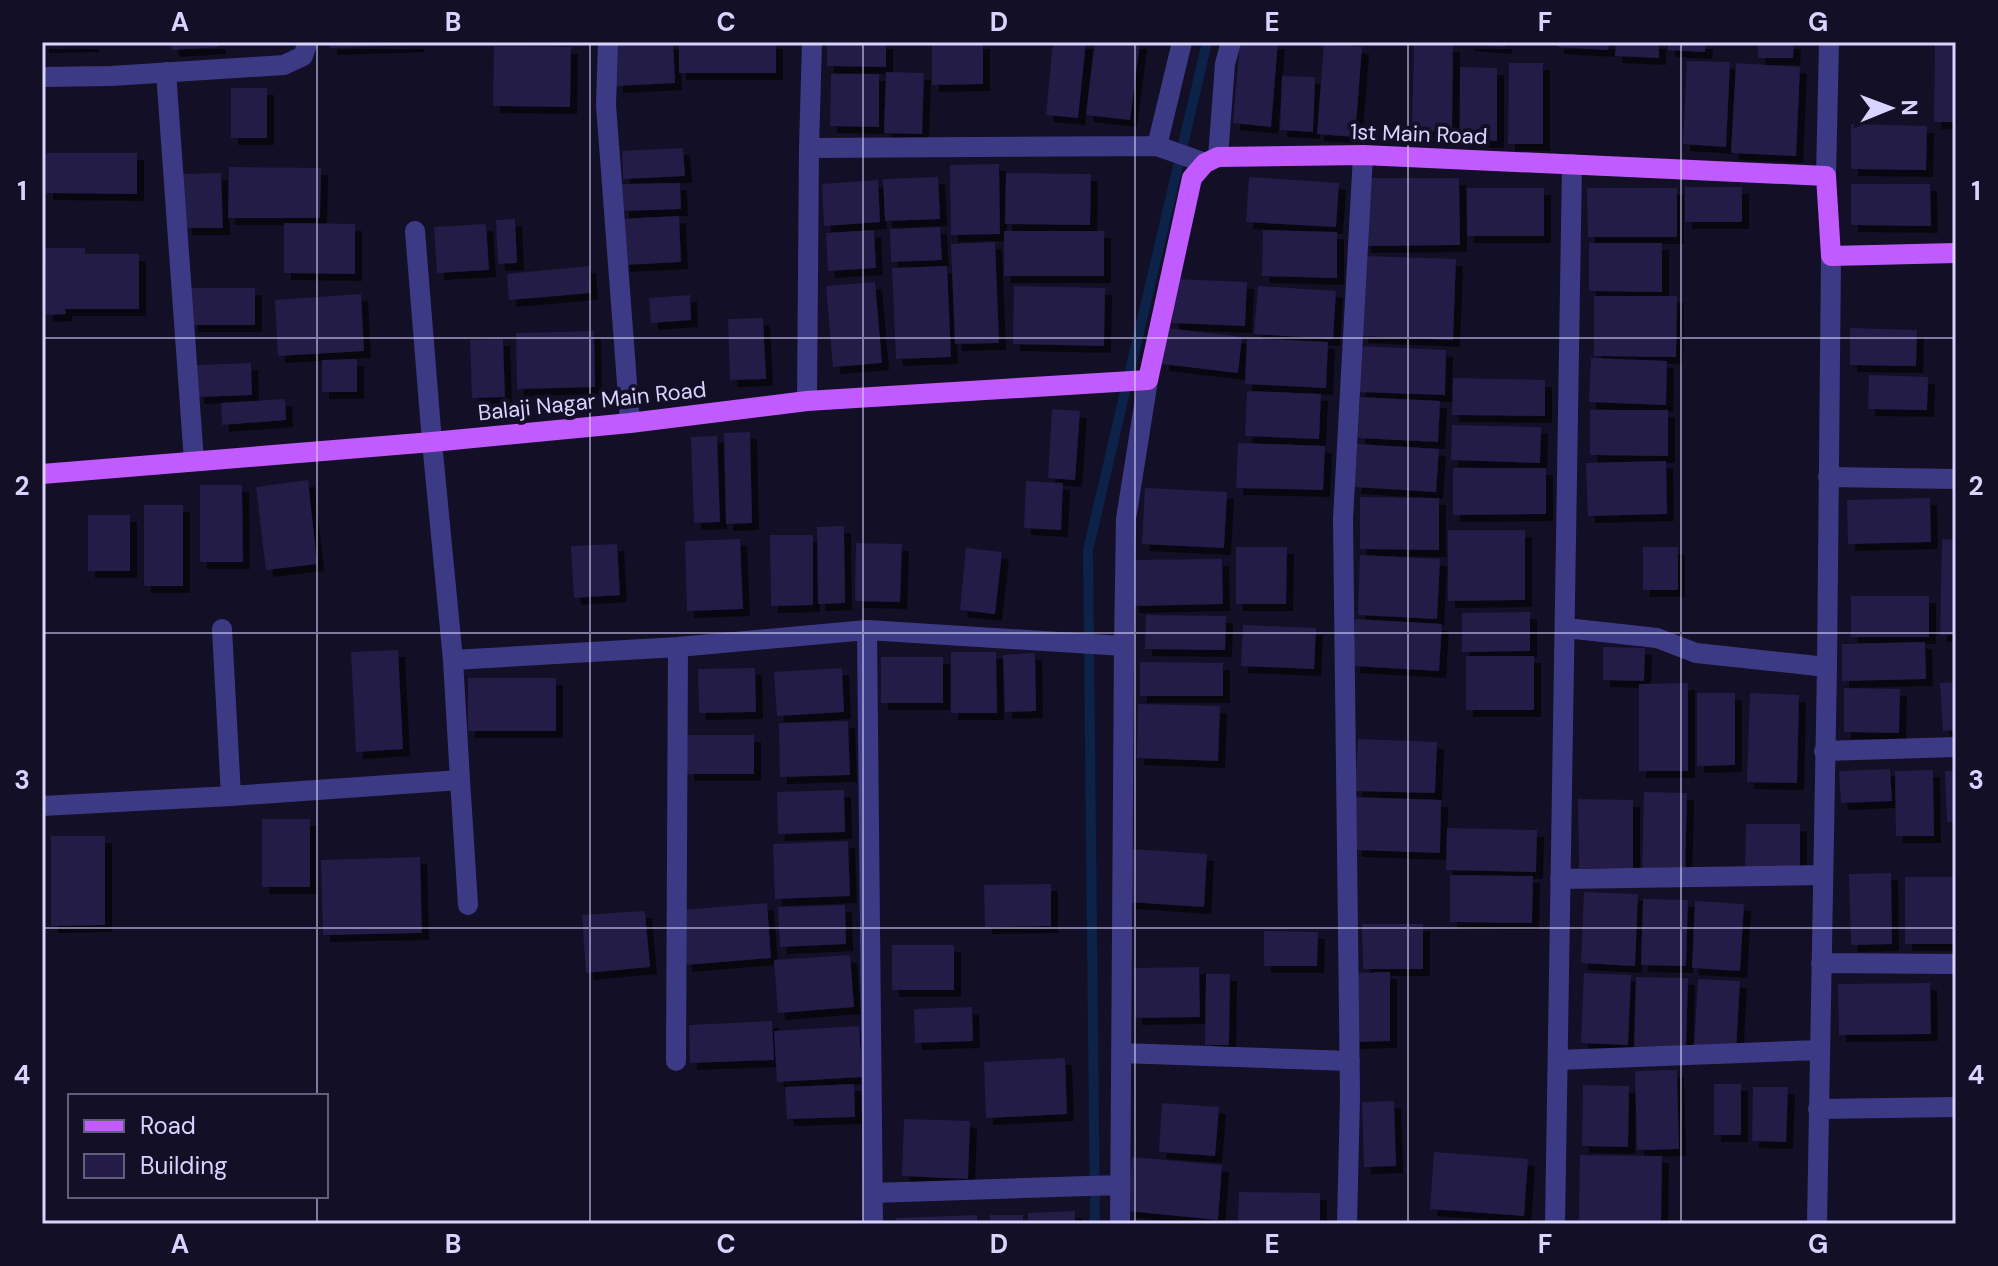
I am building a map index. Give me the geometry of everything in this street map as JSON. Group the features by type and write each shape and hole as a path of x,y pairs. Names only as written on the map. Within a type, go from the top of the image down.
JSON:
{"main road":[{"name":"1st Main Road","path":"1204,159 1363,155 1826,176"},
{"path":"1146,380 1192,178 1204,159"},
{"path":"1826,176 1831,256 1956,253"},
{"name":"Balaji Nagar Main Road","path":"42,474 432,442 630,423 807,401 1146,380"}],"street":[{"path":"42,77 111,76 284,65 303,56 308,42"},
{"path":"608,42 606,105 630,423"},
{"path":"807,401 812,42"},
{"path":"1162,148 1182,42"},
{"path":"1204,159 1231,42"},
{"path":"1826,176 1829,42"},
{"path":"166,72 194,461"},
{"name":"1st Main Road","path":"809,148 1162,148 1204,159"},
{"path":"1347,1224 1350,1061 1343,519 1363,155"},
{"path":"1555,1224 1572,164"},
{"path":"415,231 453,660 468,905"},
{"path":"1817,1224 1831,256"},
{"path":"1120,1224 1115,1185 1121,1053 1117,646 1126,519 1146,380"},
{"path":"1828,477 1956,479"},
{"path":"1566,628 1657,638 1696,653 1827,667"},
{"path":"222,629 231,796"},
{"path":"453,660 678,647 867,630 1117,646"},
{"path":"867,630 873,1224"},
{"path":"676,1061 678,647"},
{"path":"1824,751 1956,747"},
{"path":"42,806 460,780"},
{"path":"1560,879 1822,875"},
{"path":"1821,963 1956,964"},
{"path":"1558,1060 1820,1050"},
{"path":"1121,1053 1350,1061"},
{"path":"1818,1109 1956,1107"},
{"path":"873,1193 1115,1185"}],"building":[{"path":"42,42 92,42 92,45 42,46"},
{"path":"171,42 219,42 219,47 172,50"},
{"path":"330,42 417,42 418,45 330,48"},
{"path":"614,42 673,42 675,83 616,86"},
{"path":"679,42 776,42 776,73 679,73"},
{"path":"827,42 886,42 886,67 827,66"},
{"path":"932,42 983,42 983,84 932,85"},
{"path":"1053,42 1086,42 1078,118 1046,115"},
{"path":"1095,42 1140,42 1130,120 1086,115"},
{"path":"1240,42 1278,42 1271,127 1233,123"},
{"path":"1505,42 1505,47 1467,44"},
{"path":"1557,42 1609,42 1608,50 1557,47"},
{"path":"1616,42 1659,42 1659,58 1615,56"},
{"path":"1668,42 1706,42 1705,52 1668,50"},
{"path":"1758,42 1794,42 1793,58 1758,58"},
{"path":"1935,42 1956,42 1956,122 1934,122"},
{"path":"1324,44 1362,47 1355,137 1317,134"},
{"path":"1414,44 1453,45 1452,132 1412,131"},
{"path":"494,46 571,47 570,107 493,106"},
{"path":"1687,61 1730,62 1726,147 1683,144"},
{"path":"1509,63 1543,63 1543,144 1508,144"},
{"path":"1736,63 1800,67 1796,156 1731,153"},
{"path":"1460,67 1497,68 1497,141 1460,140"},
{"path":"886,72 924,73 922,134 884,133"},
{"path":"831,74 879,74 879,127 830,126"},
{"path":"1282,76 1315,77 1313,132 1280,130"},
{"path":"231,88 267,88 267,138 231,138"},
{"path":"1851,124 1927,126 1926,170 1851,169"},
{"path":"683,148 685,176 623,179 622,151"},
{"path":"46,153 137,153 137,194 46,193"},
{"path":"999,164 1000,234 951,235 950,165"},
{"path":"229,167 321,168 320,218 228,218"},
{"path":"221,173 223,228 185,228 183,174"},
{"path":"1006,173 1091,174 1090,225 1005,224"},
{"path":"938,177 940,219 885,221 883,179"},
{"path":"1249,177 1339,183 1336,227 1246,222"},
{"path":"1364,178 1459,178 1460,245 1364,246"},
{"path":"878,180 880,222 824,226 822,184"},
{"path":"680,183 681,209 622,211 621,184"},
{"path":"1851,184 1930,184 1931,226 1851,225"},
{"path":"1685,187 1742,187 1742,222 1685,222"},
{"path":"1467,188 1544,188 1544,236 1467,236"},
{"path":"1587,188 1677,188 1677,237 1588,237"},
{"path":"679,216 681,262 623,265 621,219"},
{"path":"515,219 517,263 498,264 496,220"},
{"path":"284,223 355,224 355,274 284,273"},
{"path":"486,224 489,270 437,273 434,227"},
{"path":"940,227 942,260 891,262 890,229"},
{"path":"874,230 876,268 828,271 826,233"},
{"path":"1263,230 1337,232 1337,278 1262,276"},
{"path":"1004,231 1104,231 1104,276 1004,276"},
{"path":"995,242 999,343 955,344 951,244"},
{"path":"1589,243 1662,243 1662,292 1589,291"},
{"path":"45,248 85,248 85,254 139,254 139,309 65,309 66,314 46,315"},
{"path":"1364,256 1456,259 1453,340 1361,336"},
{"path":"589,266 591,293 509,300 507,274"},
{"path":"947,266 951,357 896,359 892,268"},
{"path":"1174,279 1247,282 1245,326 1172,323"},
{"path":"875,282 882,363 833,367 826,286"},
{"path":"1014,286 1105,288 1104,346 1013,344"},
{"path":"1258,286 1336,291 1333,339 1254,334"},
{"path":"191,288 255,288 255,325 191,325"},
{"path":"361,294 364,351 278,356 275,300"},
{"path":"690,295 691,320 651,323 649,298"},
{"path":"1594,296 1677,296 1676,357 1594,356"},
{"path":"763,318 766,379 730,380 728,319"},
{"path":"1166,328 1242,337 1238,373 1162,364"},
{"path":"1850,328 1917,330 1916,366 1850,365"},
{"path":"594,331 595,387 517,389 516,333"},
{"path":"1247,338 1328,342 1326,388 1245,384"},
{"path":"503,339 505,397 472,398 470,340"},
{"path":"1360,346 1446,350 1445,395 1358,392"},
{"path":"1591,358 1667,361 1666,405 1589,402"},
{"path":"357,359 357,392 322,392 322,360"},
{"path":"251,363 252,395 197,397 196,365"},
{"path":"1869,375 1928,377 1927,410 1868,409"},
{"path":"1453,378 1545,380 1545,416 1452,415"},
{"path":"1247,391 1321,394 1319,439 1245,436"},
{"path":"1360,397 1440,401 1438,442 1358,438"},
{"path":"285,399 286,420 222,425 221,403"},
{"path":"1052,409 1080,411 1075,480 1048,478"},
{"path":"1590,410 1668,410 1668,456 1590,455"},
{"path":"1452,425 1541,427 1540,463 1451,460"},
{"path":"750,432 752,523 726,524 724,433"},
{"path":"717,436 720,522 694,523 691,437"},
{"path":"1238,443 1325,446 1323,490 1236,488"},
{"path":"1357,444 1439,449 1436,492 1354,487"},
{"path":"1666,461 1667,514 1588,516 1586,463"},
{"path":"1453,468 1546,468 1546,514 1453,515"},
{"path":"308,480 317,564 266,570 256,487"},
{"path":"1026,481 1063,483 1061,530 1024,528"},
{"path":"200,485 242,485 243,562 200,562"},
{"path":"1145,488 1227,492 1224,548 1142,544"},
{"path":"1360,497 1439,498 1439,550 1360,549"},
{"path":"1930,498 1931,542 1848,544 1847,500"},
{"path":"144,505 183,505 183,586 144,586"},
{"path":"88,515 130,515 130,571 88,571"},
{"path":"844,526 845,603 818,604 817,527"},
{"path":"1448,530 1525,530 1525,600 1448,601"},
{"path":"770,535 813,535 813,605 771,606"},
{"path":"740,539 743,609 687,611 685,541"},
{"path":"1942,539 1956,540 1956,635 1940,635"},
{"path":"856,543 902,544 900,602 855,601"},
{"path":"617,544 620,595 574,598 571,546"},
{"path":"1236,547 1287,547 1286,604 1236,604"},
{"path":"1643,547 1678,547 1678,590 1643,590"},
{"path":"966,548 1002,552 995,614 960,610"},
{"path":"1360,555 1440,559 1437,619 1358,615"},
{"path":"1222,559 1223,604 1132,606 1131,560"},
{"path":"1851,596 1929,596 1929,637 1851,637"},
{"path":"1530,612 1530,651 1462,652 1462,613"},
{"path":"1146,615 1226,616 1225,650 1145,649"},
{"path":"1355,619 1442,624 1439,671 1353,666"},
{"path":"1243,625 1316,628 1314,669 1241,666"},
{"path":"1925,642 1926,679 1842,681 1842,644"},
{"path":"1603,647 1645,648 1644,681 1603,680"},
{"path":"398,650 403,749 356,752 351,652"},
{"path":"951,652 996,652 997,713 951,713"},
{"path":"1035,653 1036,711 1005,712 1003,655"},
{"path":"1466,656 1534,656 1534,710 1466,710"},
{"path":"881,657 943,657 943,703 881,703"},
{"path":"1140,662 1223,663 1223,696 1140,696"},
{"path":"755,668 756,712 699,713 698,669"},
{"path":"842,668 844,712 777,716 774,672"},
{"path":"468,678 556,678 556,731 468,731"},
{"path":"1956,682 1956,730 1943,731 1940,683"},
{"path":"1688,683 1688,771 1639,771 1639,684"},
{"path":"1844,688 1900,689 1899,733 1844,732"},
{"path":"1697,693 1735,693 1735,765 1697,766"},
{"path":"1750,693 1799,695 1797,783 1747,782"},
{"path":"1138,704 1220,706 1218,761 1137,758"},
{"path":"848,721 850,775 780,777 779,723"},
{"path":"687,735 754,735 754,774 687,774"},
{"path":"1358,739 1437,742 1435,793 1355,791"},
{"path":"1890,769 1892,801 1841,803 1839,771"},
{"path":"1933,770 1934,836 1896,836 1895,771"},
{"path":"1945,771 1956,771 1956,822 1947,822"},
{"path":"844,790 845,832 778,834 777,792"},
{"path":"1644,792 1687,793 1685,876 1642,875"},
{"path":"1356,797 1441,800 1440,853 1355,850"},
{"path":"1578,799 1633,800 1633,868 1579,868"},
{"path":"262,819 310,819 310,887 262,887"},
{"path":"1746,824 1800,824 1800,873 1745,873"},
{"path":"1447,828 1537,830 1536,872 1446,870"},
{"path":"51,836 105,836 105,925 51,926"},
{"path":"848,841 850,896 775,899 773,844"},
{"path":"1132,849 1207,854 1204,907 1128,902"},
{"path":"420,857 422,933 323,935 321,860"},
{"path":"1891,873 1892,944 1851,945 1849,874"},
{"path":"1450,875 1533,876 1532,923 1450,922"},
{"path":"1905,877 1956,877 1956,944 1905,944"},
{"path":"1051,884 1051,926 985,927 984,885"},
{"path":"1584,892 1638,894 1635,966 1581,963"},
{"path":"1643,899 1688,900 1686,966 1641,965"},
{"path":"1695,901 1744,904 1740,971 1692,968"},
{"path":"767,903 771,958 685,965 681,910"},
{"path":"845,905 846,944 780,947 778,907"},
{"path":"645,911 650,967 586,973 582,915"},
{"path":"1362,924 1423,924 1423,969 1363,969"},
{"path":"1264,931 1318,932 1317,966 1264,966"},
{"path":"892,945 954,945 954,990 892,990"},
{"path":"850,955 854,1007 778,1013 774,960"},
{"path":"1199,967 1200,1017 1135,1018 1134,968"},
{"path":"1390,972 1390,1041 1353,1042 1353,973"},
{"path":"1584,973 1631,975 1628,1045 1581,1043"},
{"path":"1206,974 1230,974 1229,1045 1205,1045"},
{"path":"1636,977 1688,978 1686,1050 1634,1048"},
{"path":"1698,979 1740,981 1736,1051 1694,1048"},
{"path":"1930,983 1931,1034 1839,1035 1838,984"},
{"path":"972,1007 973,1041 915,1043 914,1009"},
{"path":"772,1021 774,1060 690,1063 689,1025"},
{"path":"859,1026 862,1077 777,1082 774,1031"},
{"path":"1065,1058 1067,1114 986,1118 984,1062"},
{"path":"1677,1070 1679,1149 1637,1150 1635,1071"},
{"path":"854,1084 855,1117 787,1119 785,1087"},
{"path":"1714,1084 1741,1084 1741,1135 1714,1135"},
{"path":"1583,1085 1629,1086 1628,1147 1582,1146"},
{"path":"1753,1087 1788,1087 1786,1142 1752,1141"},
{"path":"1394,1101 1396,1166 1364,1167 1362,1102"},
{"path":"1162,1103 1219,1107 1215,1156 1159,1152"},
{"path":"904,1119 970,1121 968,1179 902,1176"},
{"path":"1434,1152 1528,1159 1524,1216 1430,1209"},
{"path":"1580,1155 1662,1156 1661,1224 1579,1224"},
{"path":"1132,1157 1222,1165 1218,1220 1127,1211"},
{"path":"1239,1192 1320,1193 1320,1224 1238,1224"},
{"path":"1075,1211 1075,1224 1028,1224 1028,1213"},
{"path":"977,1215 977,1224 896,1224 896,1218"},
{"path":"990,1215 1023,1215 1023,1224 990,1224"}],"waterway":[{"path":"1095,1224 1088,550 1207,42"}]}
